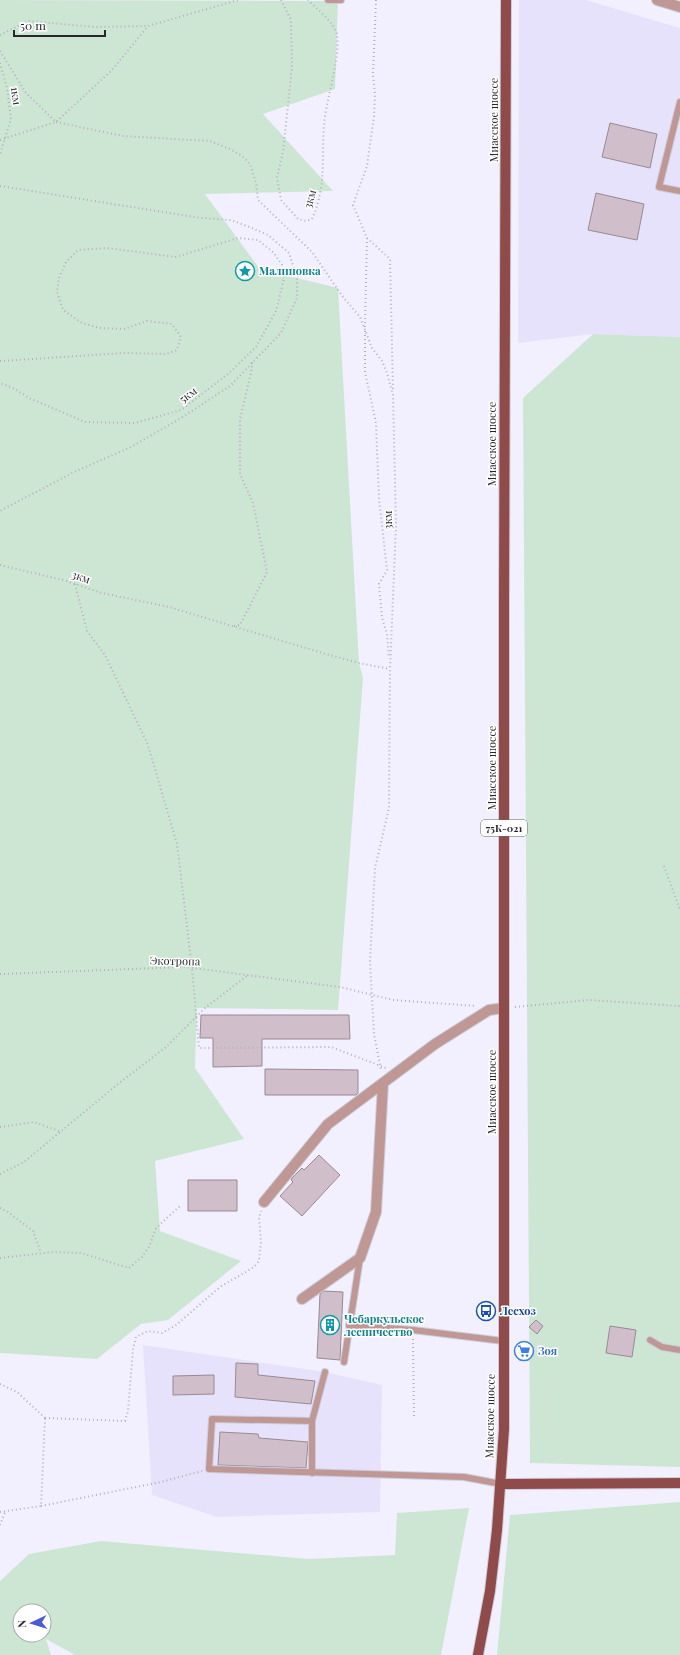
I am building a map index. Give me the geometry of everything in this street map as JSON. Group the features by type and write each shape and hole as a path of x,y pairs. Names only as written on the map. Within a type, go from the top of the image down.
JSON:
{"main road":[{"name":"Миасское шоссе","path":"478,1655 490,1591 497,1530 504,1429 506,0"},
{"path":"500,1484 680,1483"}],"street":[{"path":"657,0 680,8"},
{"path":"264,1202 328,1124 435,1044 489,1010 504,1008"},
{"path":"302,1299 360,1258 376,1212 383,1083"}],"lane":[{"path":"328,0 341,0"},
{"path":"680,102 659,187 680,191"},
{"path":"344,1362 360,1258"},
{"path":"349,1324 503,1340"},
{"path":"650,1340 662,1347 680,1350"},
{"path":"312,1473 312,1421 325,1372"},
{"path":"312,1421 212,1419 208,1469 464,1477 500,1484"}],"path":[{"path":"0,35 28,21 94,27 148,26 238,0"},
{"name":"3км","path":"282,0 291,20 292,67 283,152 277,177 281,200 298,219 306,221 312,219 321,191 324,157 324,126 336,52 337,34 325,16 308,0"},
{"path":"376,0 373,75 375,94 374,116 367,166 353,205 366,238 365,372 376,423 379,499 387,570 379,584 382,618 387,634 390,667 389,808 375,868 370,961 374,1034 383,1083"},
{"path":"0,140 56,122 112,70 148,26"},
{"path":"0,51 26,93 56,122"},
{"name":"1км","path":"0,63 7,88 11,119 6,139 0,154"},
{"name":"3км","path":"0,565 63,580 102,592 169,607 320,652 387,669 390,667 396,524 393,393 382,361 372,348 360,317 343,297 312,252 258,200 256,183 250,164 242,156 210,141 123,136 56,122"},
{"path":"0,186 200,218 231,220 268,235 288,253 297,278 297,298 281,333 230,386 181,418 131,447 74,472 0,511"},
{"name":"5км","path":"0,361 125,353 166,354 177,350 181,337 172,324 147,321 124,329 100,328 82,323 64,310 57,292 59,278 66,262 78,250 107,248 176,256 238,238 258,240 274,253 282,265 284,279 276,311 256,347 228,374 181,410 135,423 85,422 29,398 15,388 0,383"},
{"path":"366,238 390,259 393,393"},
{"path":"233,626 240,625 268,572 253,503 240,474 240,419 252,369 252,362"},
{"path":"75,584 87,631 105,655 148,746 177,844 192,968 199,1048 331,1047 397,1072"},
{"path":"664,866 680,910"},
{"name":"Экотропа","path":"0,974 185,967 340,987 392,1000 480,1006 489,1010"},
{"path":"0,1174 24,1162 166,1047 205,1008 248,975"},
{"path":"504,1008 589,1000 680,1006"},
{"path":"0,1127 34,1122 60,1132"},
{"path":"0,1384 17,1392 45,1418 125,1421 128,1411 133,1349 136,1337 148,1331 162,1333 175,1326 220,1287 254,1267 259,1261 261,1242 259,1218 264,1202"},
{"path":"0,1258 41,1253 81,1253 129,1268 142,1257 156,1228 180,1206"},
{"path":"0,1208 8,1212 33,1231 41,1253"},
{"path":"413,1330 414,1418"},
{"path":"41,1506 45,1418"},
{"path":"0,1512 41,1506 161,1482 208,1469"},
{"path":"0,1525 5,1512"}],"shaded area":[{"path":"519,0 586,0 680,28 680,337 593,334 518,343"},
{"path":"143,1345 325,1372 382,1385 380,1512 217,1517 152,1495"}],"green space":[{"path":"0,0 338,1 335,89 263,114 333,191 205,194 262,272 297,278 338,288 359,663 363,678 338,1010 197,1008 195,1068 244,1139 155,1161 160,1231 241,1261 168,1320 141,1324 97,1359 0,1353"},
{"path":"593,334 680,337 680,1467 530,1463 523,398"},
{"path":"680,1502 680,1655 497,1655 510,1515"},
{"path":"469,1508 441,1655 75,1655 52,1642 52,1603 12,1603 12,1643 47,1643 51,1655 0,1655 0,1581 29,1554 101,1541 309,1559 395,1555 397,1513"}],"building":[{"path":"610,123 657,134 650,168 602,157"},
{"path":"596,193 644,204 637,240 588,230"},
{"path":"201,1015 349,1015 350,1039 262,1039 262,1066 213,1067 213,1038 200,1038"},
{"path":"265,1069 358,1070 358,1093 356,1095 265,1095"},
{"path":"319,1155 340,1175 302,1216 280,1196 293,1182 291,1180 292,1178 302,1168 304,1170"},
{"path":"188,1180 237,1180 237,1211 188,1211"},
{"name":"Чебаркульское лесничество","path":"324,1291 343,1292 340,1360 317,1358 320,1294"},
{"path":"536,1320 543,1326 537,1334 529,1327"},
{"path":"610,1326 636,1330 632,1357 606,1353"},
{"name":"Зоя","path":"519,1343 529,1343 529,1360 519,1360"},
{"path":"236,1363 258,1364 258,1375 315,1381 311,1404 235,1397"},
{"path":"214,1375 214,1394 173,1395 173,1376"},
{"path":"220,1432 258,1434 259,1438 308,1442 306,1468 218,1465"}],"place":[{"name":"Малиновка","path":"245,271"},
{"name":"Лесхоз","path":"486,1311"},
{"name":"Чебаркульское лесничество","path":"330,1325"},
{"name":"Зоя","path":"524,1351"}]}
